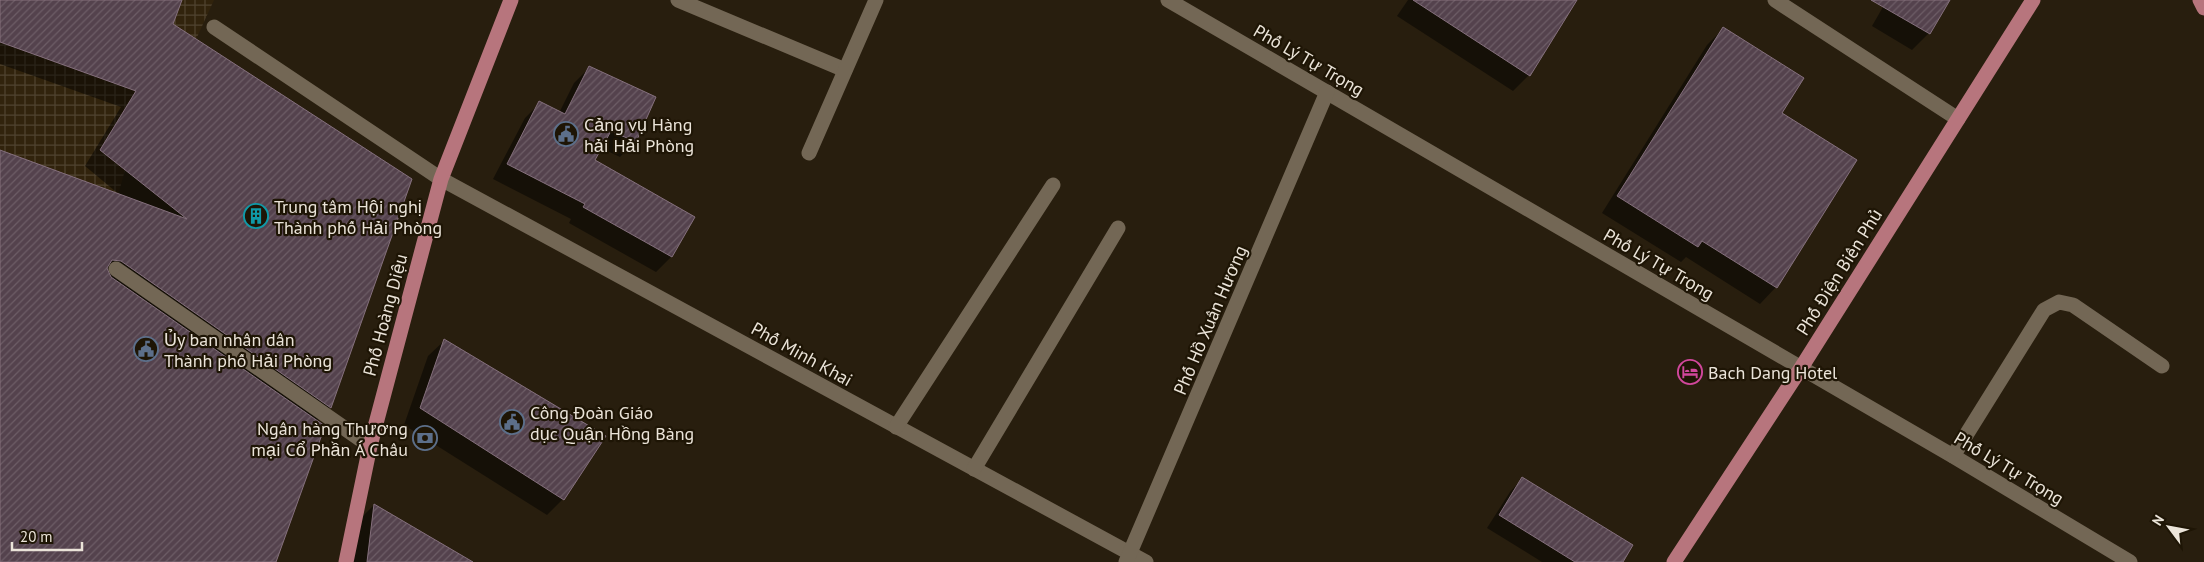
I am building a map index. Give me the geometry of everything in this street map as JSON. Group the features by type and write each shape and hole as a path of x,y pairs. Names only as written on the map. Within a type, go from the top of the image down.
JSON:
{"main road":[{"name":"Phố Hoàng Diệu","path":"346,562 370,446 440,178 511,0"},
{"name":"Phố Điện Biên Phủ","path":"1674,562 1801,368 2032,0"},
{"path":"2200,0 2204,8"}],"street":[{"path":"678,0 845,70"},
{"path":"809,153 876,0"},
{"name":"Phố Lý Tự Trọng","path":"1168,0 1953,456 2130,562"},
{"path":"1775,0 1958,119"},
{"name":"Phố Minh Khai","path":"214,27 440,178 974,469 1128,558 1146,562"},
{"name":"Phố Hồ Xuân Hương","path":"1128,558 1328,92"},
{"path":"896,427 1053,185"},
{"path":"974,469 1118,228"},
{"path":"116,269 370,446"},
{"path":"1953,456 2044,310 2059,302 2073,305 2162,366"}],"shaded area":[{"path":"0,0 214,0 160,118 130,101 100,150 125,170 102,253 0,516"}],"building":[{"path":"0,0 182,0 173,24 412,179 331,408 121,261 112,260 107,268 111,277 325,426 276,562 0,562 0,150 187,219 100,150 136,91 0,42"},
{"path":"1413,0 1577,0 1530,76"},
{"path":"1871,0 1950,0 1930,34"},
{"path":"1723,27 1804,78 1782,113 1857,160 1777,288 1702,241 1698,247 1617,196"},
{"name":"Cảng vụ Hàng hải Hải Phòng","path":"589,66 656,97 636,142 611,131 595,160 695,217 672,257 583,207 585,204 507,164 539,101 565,114"},
{"name":"Công Đoàn Giáo dục Quận Hồng Bàng","path":"444,339 606,436 564,500 420,408"},
{"path":"1522,477 1633,545 1623,562 1575,562 1499,515"},
{"path":"374,504 473,562 367,562"}],"place":[{"name":"Cảng vụ Hàng hải Hải Phòng","path":"566,134"},
{"name":"Trung tâm Hội nghị Thành phố Hải Phòng","path":"256,216"},
{"name":"Ủy ban nhân dân Thành phố Hải Phòng","path":"146,349"},
{"name":"Bach Dang Hotel","path":"1690,372"},
{"name":"Công Đoàn Giáo dục Quận Hồng Bàng","path":"512,422"},
{"name":"Ngân hàng Thương mại Cổ Phần Á Châu","path":"425,438"}]}
